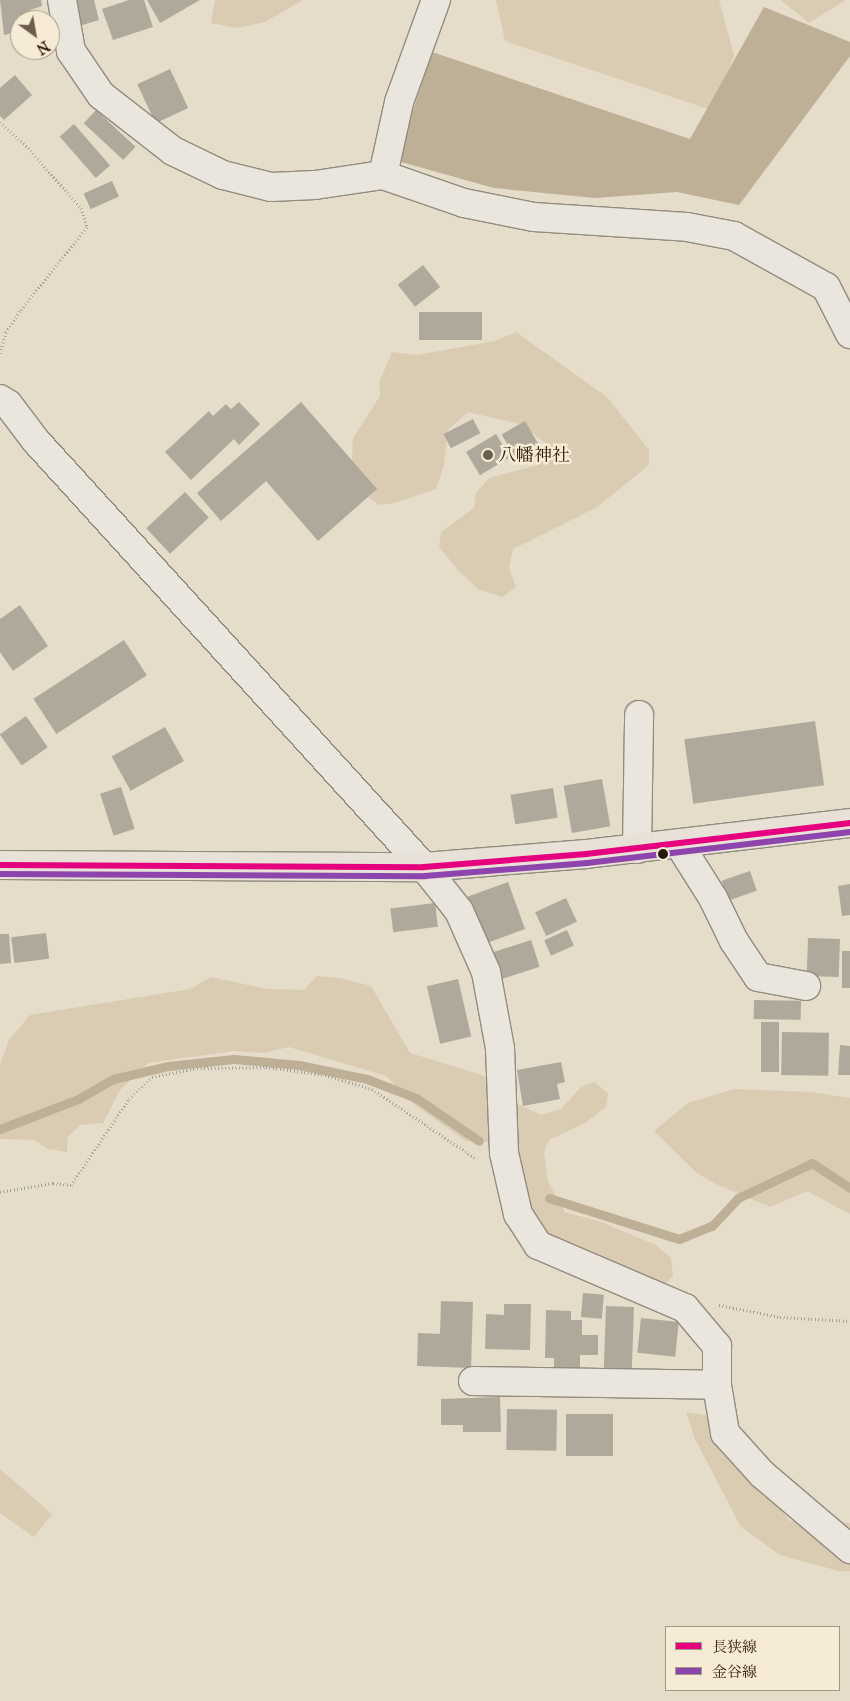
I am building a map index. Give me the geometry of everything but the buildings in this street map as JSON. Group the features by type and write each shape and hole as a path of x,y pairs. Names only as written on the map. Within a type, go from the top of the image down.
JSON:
{"main road":[{"path":"0,865 424,867 637,849 850,823"}],"street":[{"path":"62,0 71,51 101,95 173,151 223,175 271,187 315,185 383,176 464,203 534,217 687,227 734,236 826,287 850,334"},
{"path":"383,176 399,102 436,0"},
{"path":"0,399 8,404 36,441 424,867 459,911 486,972 500,1048 504,1153 518,1214 538,1244 688,1310 717,1346 717,1385 725,1433 762,1474 850,1549"},
{"path":"637,849 639,715"},
{"path":"679,844 713,898 734,941 758,977 806,986"},
{"path":"473,1381 717,1385"}],"path":[{"path":"0,122 28,148 81,208 87,227 20,311 6,332 0,353"},
{"path":"0,1192 53,1183 71,1185 129,1099 140,1088 152,1077 197,1068 266,1067 325,1075 372,1089 473,1157 509,1174"},
{"path":"688,1310 705,1303 780,1317 850,1321"}],"shaded area":[{"path":"215,0 303,0 265,22 237,28 211,23"},
{"path":"496,0 719,0 734,55 714,111 505,41"},
{"path":"781,0 846,0 809,23"},
{"path":"764,7 850,42 850,56 739,205 677,192 595,198 494,188 401,162 405,135 432,52 690,139"},
{"path":"516,332 607,397 649,450 649,465 597,507 513,549 509,569 516,587 502,597 478,589 459,571 439,547 441,532 474,508 476,493 489,478 538,465 554,449 520,424 468,412 448,430 444,465 436,489 394,503 379,505 351,484 353,438 380,396 379,383 392,352 417,355 495,341"},
{"path":"317,976 340,978 371,986 410,1053 489,1077 517,1104 541,1115 561,1109 581,1087 594,1082 608,1093 606,1107 585,1123 549,1140 544,1153 548,1182 565,1212 601,1222 656,1245 671,1258 673,1276 662,1287 544,1235 492,1142 466,1141 415,1105 386,1076 289,1047 263,1053 234,1051 148,1063 120,1090 103,1123 80,1125 67,1138 67,1152 48,1149 34,1140 0,1139 0,1065 9,1040 30,1015 190,989 211,977 267,989 304,990"},
{"path":"734,1089 811,1092 850,1098 850,1214 807,1191 770,1207 716,1184 697,1173 654,1131 688,1103"},
{"path":"686,1412 709,1416 790,1521 850,1523 850,1571 839,1571 780,1555 741,1527 695,1439"},
{"path":"0,1469 52,1514 34,1537 0,1513"}],"waterway":[{"path":"0,1129 78,1099 113,1079 168,1066 234,1059 299,1065 367,1079 416,1098 479,1141"},
{"path":"549,1198 679,1239 712,1226 738,1198 812,1163 850,1188"}],"transit line":[{"name":"長狭線","path":"0,865 424,867 586,854 850,823"},
{"name":"金谷線","path":"0,874 425,876 587,863 850,832"}],"place":[{"name":"八幡神社","path":"488,455"}]}
